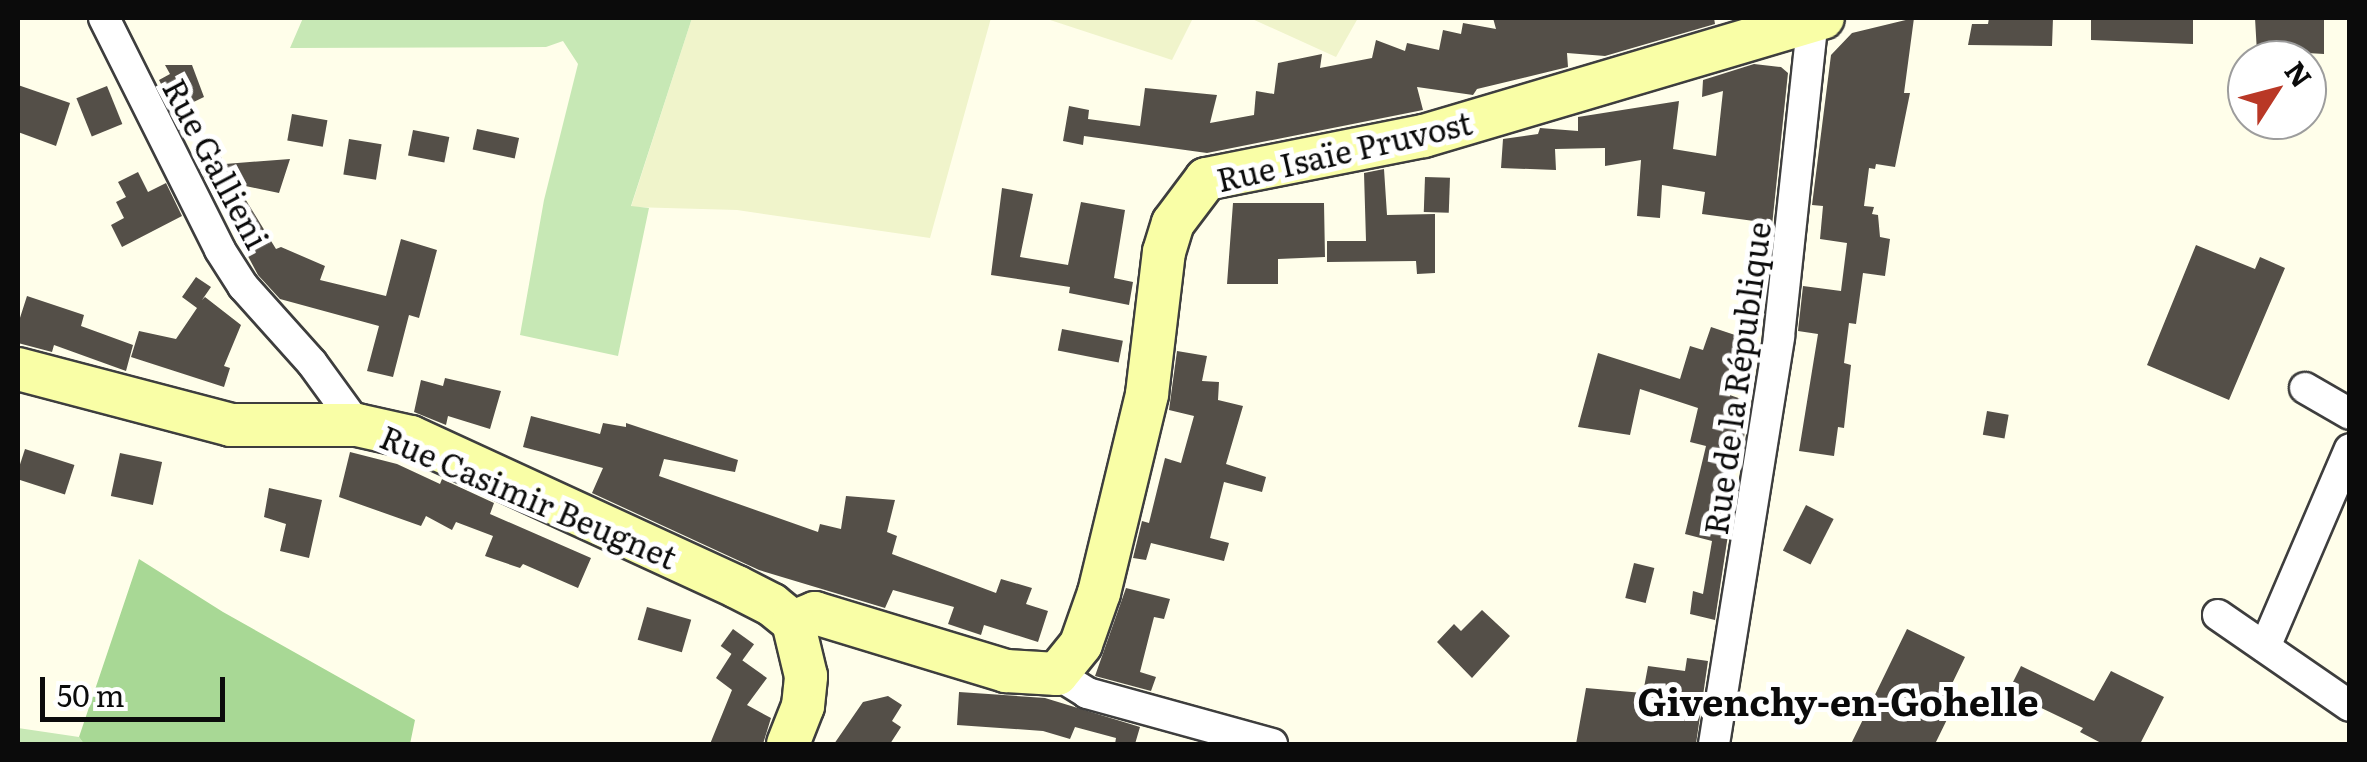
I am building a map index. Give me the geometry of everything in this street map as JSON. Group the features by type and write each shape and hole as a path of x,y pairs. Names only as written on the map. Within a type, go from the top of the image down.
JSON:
{"street":[{"name":"Rue Gallieni","path":"104,18 220,250 242,286 312,363 357,425"},
{"name":"Rue Isaïe Pruvost","path":"1057,674 1081,644 1099,593 1146,394 1164,252 1174,222 1206,179 1424,136 1817,18"},
{"name":"Rue de la République","path":"1714,744 1779,336 1817,18"},
{"name":"Rue Casimir Beugnet","path":"18,368 230,424 357,425 410,438 772,604 793,622"},
{"path":"2305,388 2350,414"},
{"path":"2265,647 2350,449"},
{"path":"788,744 803,706 806,676 793,622 815,613 1006,671 1057,674 1087,693 1272,744"},
{"path":"2218,615 2350,706"}],"green space":[{"path":"303,18 692,18 631,206 649,208 618,356 520,335 544,200 578,64 563,41 546,47 290,48"},
{"path":"692,18 991,18 930,238 737,210 631,207"},
{"path":"1044,18 1193,18 1172,60"},
{"path":"1250,18 1358,18 1336,57"},
{"path":"139,559 223,612 415,720 410,744 84,744 79,737"},
{"path":"18,728 79,737 84,744 18,744"}],"building":[{"path":"1493,18 1714,18 1715,24 1605,56 1567,53 1568,67 1477,89 1473,95 1417,87 1423,110 1207,153 1084,136 1083,145 1063,141 1069,106 1089,110 1088,119 1140,126 1145,88 1217,95 1210,123 1254,115 1256,91 1274,94 1278,63 1322,54 1320,68 1372,58 1376,40 1405,51 1407,43 1439,50 1443,30 1461,34 1463,23 1496,29"},
{"path":"1914,18 1904,93 1910,93 1895,167 1876,164 1875,169 1869,168 1864,206 1874,207 1872,214 1878,215 1880,237 1890,239 1885,276 1863,273 1856,324 1849,323 1844,363 1851,365 1844,428 1838,427 1834,456 1799,451 1818,334 1798,331 1803,286 1841,291 1847,243 1820,239 1823,206 1812,205 1831,55 1852,33"},
{"path":"1989,18 2053,18 2052,46 1968,45 1972,24 1988,24"},
{"path":"2091,18 2193,18 2193,44 2091,40"},
{"path":"2255,18 2324,18 2324,40 2256,40"},
{"path":"1754,64 1781,67 1788,73 1768,264 1749,261 1754,221 1702,214 1705,192 1662,185 1660,218 1637,216 1641,160 1605,166 1605,148 1555,149 1556,170 1501,168 1503,139 1538,134 1540,128 1578,131 1578,117 1679,101 1673,149 1716,156 1723,91 1702,97 1703,80"},
{"path":"165,65 192,65 204,97 175,111 159,80 170,74"},
{"path":"18,85 70,103 56,146 18,132"},
{"path":"107,86 122,124 92,136 76,98"},
{"path":"292,114 327,120 323,147 287,141"},
{"path":"477,129 519,138 515,158 473,150"},
{"path":"413,130 449,137 444,163 408,156"},
{"path":"349,139 382,144 376,180 343,175"},
{"path":"218,152 225,164 290,159 279,193 236,184 276,249 281,247 325,266 320,280 386,296 401,239 437,250 419,318 409,315 393,377 367,371 379,326 280,299 258,275 225,213 220,184 209,186 199,166"},
{"path":"1384,169 1387,215 1435,214 1435,273 1417,274 1416,261 1327,262 1327,241 1366,241 1364,173"},
{"path":"138,172 148,192 166,183 182,216 122,247 111,225 124,218 116,202 126,197 118,182"},
{"path":"1425,177 1450,178 1449,213 1424,212"},
{"path":"1002,188 1033,194 1020,257 1068,265 1081,202 1125,210 1114,278 1133,282 1129,305 1069,293 1070,287 991,275"},
{"path":"1233,203 1324,203 1325,257 1278,259 1278,284 1227,284"},
{"path":"2196,245 2255,269 2260,257 2285,268 2229,400 2147,365"},
{"path":"196,277 211,287 202,300 205,297 241,325 224,366 230,368 224,387 131,357 139,331 176,339 197,308 182,297"},
{"path":"27,296 84,315 81,326 133,345 126,371 54,345 52,352 18,343 18,324"},
{"path":"1711,327 1741,337 1721,392 1750,402 1739,467 1730,464 1722,507 1732,509 1715,620 1690,614 1693,591 1703,594 1712,541 1685,534 1706,446 1690,442 1698,408 1640,389 1630,435 1578,427 1598,353 1680,379 1690,346 1703,350"},
{"path":"1062,329 1123,341 1119,362 1058,351"},
{"path":"1177,351 1207,356 1202,381 1219,382 1218,400 1243,406 1226,464 1266,477 1262,492 1224,482 1210,538 1229,543 1224,561 1151,543 1146,560 1133,558 1142,521 1149,523 1165,458 1181,463 1194,416 1169,410"},
{"path":"445,378 501,391 490,429 448,416 446,425 414,412 421,380 443,386"},
{"path":"1987,411 2009,415 2004,438 1983,435"},
{"path":"531,416 600,434 603,423 626,427 626,423 738,460 735,472 664,459 659,476 818,532 820,524 841,529 846,496 895,500 887,532 897,536 892,554 996,593 1001,579 1032,588 1026,604 1048,611 1038,642 984,625 981,635 948,624 954,607 893,590 885,608 759,570 592,493 603,468 523,447"},
{"path":"25,449 74,465 65,495 18,479"},
{"path":"350,452 397,464 440,484 442,479 494,503 490,514 591,558 578,588 523,564 520,568 485,556 493,536 456,522 452,530 426,516 421,526 339,497"},
{"path":"120,453 162,462 153,505 111,496"},
{"path":"269,488 322,500 309,558 280,551 286,524 264,517"},
{"path":"1806,505 1834,519 1810,565 1783,550"},
{"path":"1634,563 1654,568 1646,603 1625,598"},
{"path":"1126,588 1170,599 1164,619 1154,617 1140,672 1156,677 1151,691 1095,676"},
{"path":"647,607 691,620 682,652 638,640"},
{"path":"1482,610 1510,636 1472,678 1437,642 1454,624 1461,631"},
{"path":"733,629 754,644 742,661 721,646"},
{"path":"1907,629 1965,657 1948,692 1958,697 1935,744 1851,744"},
{"path":"732,653 767,678 747,705 771,718 763,744 710,744 732,690 716,678"},
{"path":"1687,658 1708,661 1696,744 1576,744 1586,688 1643,693 1648,666 1685,671"},
{"path":"2021,666 2094,701 2111,671 2164,697 2140,744 2103,744 2080,732 2083,728 2008,692"},
{"path":"959,692 1045,698 1140,727 1135,744 1115,744 1116,738 1075,727 1070,739 1043,731 957,725"},
{"path":"888,696 902,705 892,721 901,727 890,744 834,744 863,702"}],"district":[{"name":"Givenchy-en-Gohelle","path":"1838,700"}]}
